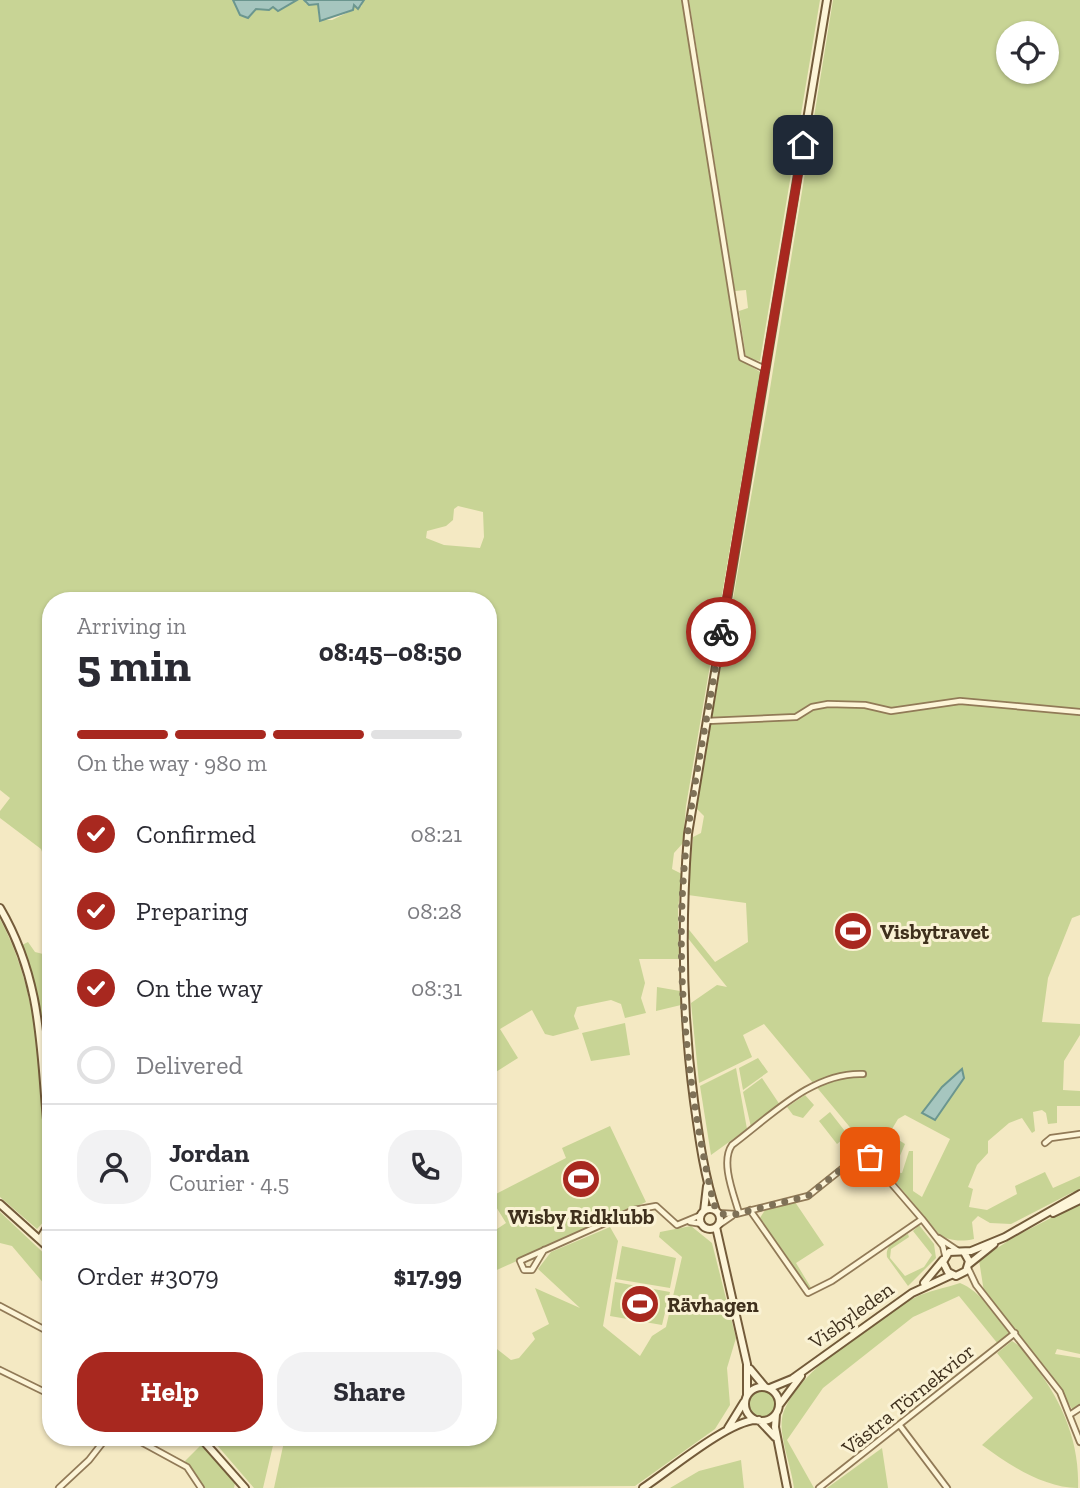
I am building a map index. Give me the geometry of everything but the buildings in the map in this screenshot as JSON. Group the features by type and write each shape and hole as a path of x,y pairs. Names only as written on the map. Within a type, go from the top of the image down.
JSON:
{"main road":[{"path":"778,1442 747,1412 747,1364 707,1174 687,1048 682,927 690,816 827,0"},
{"path":"0,908 28,969 37,1007 42,1061"},
{"path":"707,1174 704,1226 724,1254"},
{"path":"954,1275 945,1269 944,1258 1004,1237 1080,1194"},
{"path":"1019,1229 1080,1200"},
{"path":"0,1204 40,1239 42,1236"},
{"path":"703,1213 717,1212"},
{"path":"704,1226 717,1226"},
{"path":"960,1251 968,1266 1004,1237"},
{"name":"Visbyleden","path":"767,1388 780,1386 912,1293 944,1258"},
{"name":"Visbyleden","path":"912,1293 968,1266"},
{"path":"747,1364 777,1396 778,1442 788,1488"},
{"name":"Visbyleden","path":"779,1406 790,1388 810,1366"},
{"path":"727,1429 754,1388 767,1388"},
{"path":"643,1488 727,1429 742,1422 769,1419 776,1414"},
{"path":"208,1446 242,1487"}],"street":[{"path":"685,0 742,358 765,369"},
{"path":"707,721 731,723 796,717 812,708 828,704 865,705 891,711 960,701 1080,712"},
{"path":"737,1213 728,1165 728,1153 732,1145 821,1081 844,1073 863,1074"},
{"path":"1045,1143 1051,1138 1080,1134"},
{"path":"717,1212 737,1213 808,1196 858,1156 866,1154 933,1233 944,1258"},
{"path":"544,1250 532,1270 526,1271 523,1268 520,1261 606,1221 649,1205 661,1208 675,1225 689,1222 703,1213"},
{"path":"750,1210 803,1288 811,1293 922,1219"},
{"path":"717,1226 737,1213"},
{"path":"689,1222 704,1226"},
{"path":"933,1233 960,1251"},
{"path":"968,1266 976,1285 1051,1379 1071,1414 1080,1442"},
{"path":"954,1275 976,1285"},
{"path":"0,1307 42,1328"},
{"name":"Västra Törnekvior","path":"819,1488 901,1427 1015,1334"},
{"path":"0,1370 42,1391"},
{"path":"1071,1414 1080,1408"},
{"path":"901,1427 947,1488"},
{"path":"59,1488 100,1446"},
{"path":"148,1446 187,1467 201,1488"}],"green space":[{"path":"0,0 233,0 240,14 250,17 256,9 269,10 273,7 278,10 297,0 304,0 306,4 318,4 319,20 332,20 353,10 354,5 361,7 364,0 682,0 736,343 744,362 760,372 686,806 683,843 674,853 672,869 682,874 678,909 679,959 639,959 645,983 641,998 646,1013 625,1018 621,1004 611,1000 577,1007 574,1016 579,1029 553,1036 545,1034 532,1010 500,1029 518,1058 497,1071 497,592 42,592 42,852 0,818 0,811 10,798 0,790","holes":["458,506 483,512 484,537 480,548 444,545 426,538 427,531 446,526 453,520 454,509"]},
{"path":"689,0 820,0 760,361 746,358 739,311 748,308 746,290 735,291"},
{"path":"833,0 1080,0 1080,915 1072,918 1048,978 1042,1022 1080,1024 1080,1035 1064,1061 1063,1090 1080,1091 1080,1106 1057,1106 1057,1123 1048,1124 1046,1113 1042,1110 1033,1112 1035,1131 1032,1133 1022,1118 1009,1123 988,1141 988,1153 977,1165 968,1187 973,1189 969,1207 987,1210 1017,1194 1015,1186 1045,1172 1053,1188 1080,1176 1080,1192 1073,1192 1011,1224 990,1223 978,1216 972,1222 974,1239 946,1238 938,1233 764,1024 743,1035 752,1057 699,1083 691,1003 717,985 727,987 687,937 686,926 715,962 748,942 746,903 688,895 693,837 701,833 704,816 696,808 768,401","holes":["905,1115 950,1139 922,1197 913,1191 913,1151 909,1151 902,1173 893,1172 905,1144 889,1134 898,1119"]},
{"path":"0,919 25,983 38,1051 42,1085 42,1224 37,1229 0,1197"},
{"path":"28,942 35,952 42,954 42,1024 40,1007 22,945"},
{"path":"657,987 680,991 681,1005 656,1011"},
{"path":"625,1023 630,1055 591,1061 582,1033"},
{"path":"758,1058 768,1072 743,1090 739,1068"},
{"path":"736,1068 747,1129 711,1155 700,1086"},
{"path":"762,1078 780,1105 751,1127 743,1092"},
{"path":"805,1095 814,1105 803,1118 793,1115 787,1107"},
{"path":"830,1112 848,1135 837,1144 819,1121"},
{"name":"Wisby Ridklubb","path":"610,1126 646,1202 497,1270 497,1229 506,1223 497,1208 497,1193 566,1158 562,1148"},
{"path":"795,1202 824,1245 796,1263 813,1291 801,1281 760,1218 765,1210"},
{"path":"1080,1203 1080,1354 1057,1349 1055,1354 1080,1358 1080,1406 1072,1409 1050,1373 984,1292 979,1260 1014,1237"},
{"path":"0,1212 42,1252 42,1281 12,1246 0,1243"},
{"path":"919,1225 934,1244 936,1258 908,1286 887,1257 887,1252 893,1242 908,1234 909,1237 891,1249 890,1258 905,1276 924,1267 932,1255 913,1231"},
{"path":"691,1226 712,1243 736,1338 727,1368 730,1405 715,1429 635,1486 274,1488 283,1446 497,1446 497,1349 511,1360 519,1358 535,1339 532,1333 549,1324 535,1288 580,1308 538,1269 551,1252 610,1227 618,1241 603,1326 640,1356 652,1336 666,1327 682,1257 659,1237 660,1232"},
{"path":"622,1246 676,1258 670,1288 616,1279"},
{"name":"Rävhagen","path":"615,1282 670,1292 662,1325 610,1316"},
{"path":"960,1283 981,1298 1009,1333 998,1344 959,1296 913,1317 823,1388 787,1440 814,1488 794,1488 784,1443 782,1419 788,1403 800,1386 836,1350 879,1319 919,1296"},
{"path":"1012,1341 1041,1375 1059,1404 1076,1453 1078,1488 1040,1480 982,1445 1033,1398 997,1353"},
{"path":"762,1389 768,1390 776,1398 776,1410 768,1418 762,1419 756,1418 748,1410 747,1404 748,1398 756,1390"},
{"path":"202,1446 235,1483 234,1488 204,1488 185,1461"},
{"path":"218,1446 273,1446 263,1488 254,1488"},
{"path":"882,1448 888,1488 827,1488"},
{"path":"741,1460 744,1488 670,1488 699,1471"}],"water":[{"path":"233,0 297,0 278,11 273,7 269,10 256,9 248,18 240,15"},
{"path":"304,0 364,0 358,9 354,5 353,10 320,21 318,4 309,5"},
{"path":"962,1069 964,1078 935,1120 922,1113 942,1087"}],"way so far":[{"path":"721,632 690,816 682,927 687,1048 698,1130 714,1205 718,1213 727,1215 808,1196 858,1156 866,1154 870,1157"}],"place":[{"name":"Visbytravet","path":"853,931"},
{"name":"Wisby Ridklubb","path":"581,1179"},
{"name":"Rävhagen","path":"640,1304"}],"route":[{"path":"721,632 803,145"}]}
